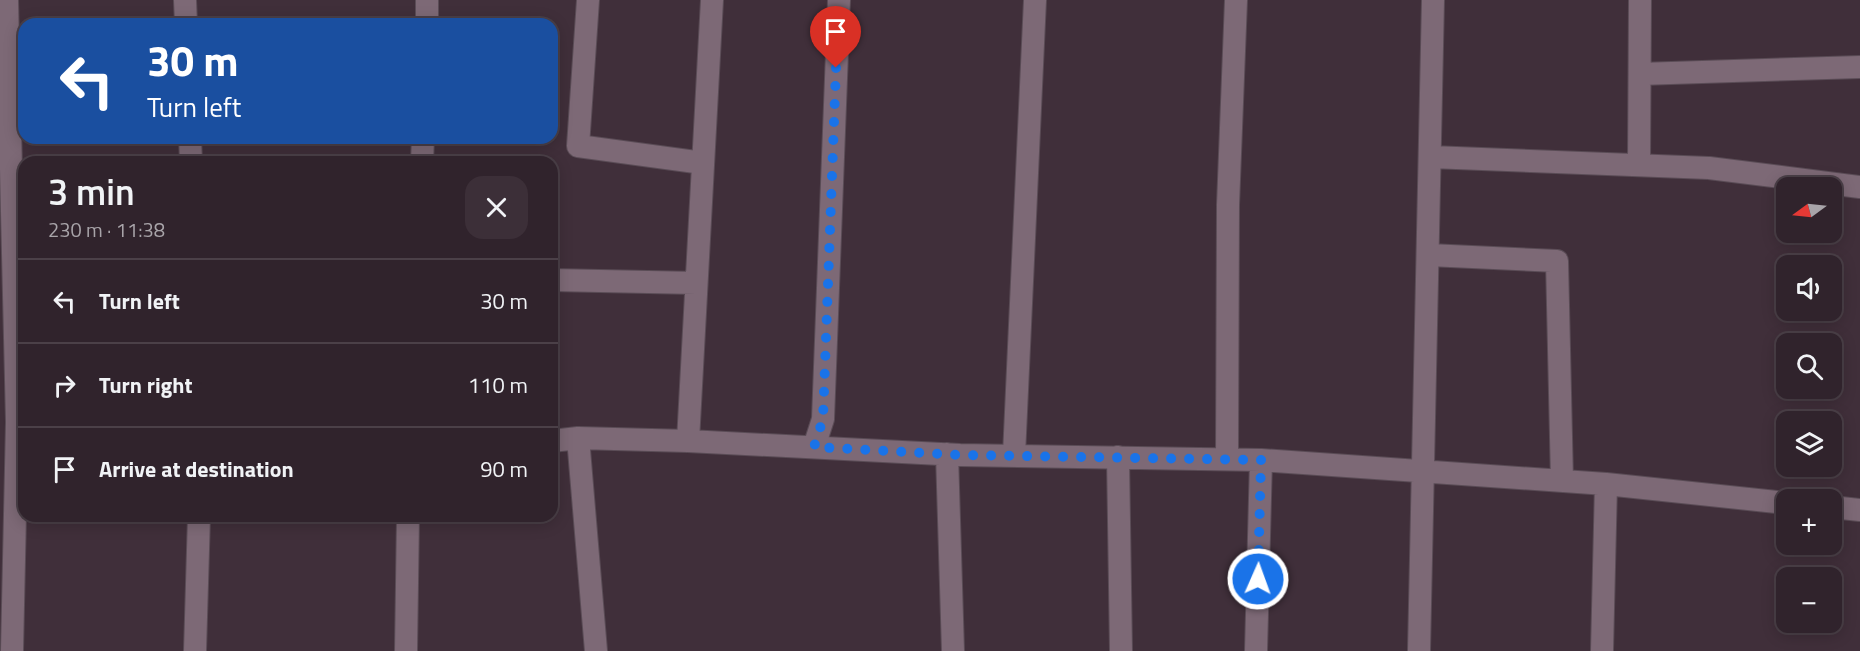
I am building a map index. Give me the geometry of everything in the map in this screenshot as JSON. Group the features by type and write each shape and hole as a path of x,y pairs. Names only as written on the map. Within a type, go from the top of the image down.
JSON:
{"street":[{"path":"7,0 18,332"},
{"path":"185,0 186,18"},
{"path":"427,0 427,18"},
{"path":"588,0 578,146 703,163"},
{"path":"688,441 712,0"},
{"path":"814,447 823,419 838,0"},
{"path":"1014,455 1035,0"},
{"path":"1227,459 1228,205 1236,0"},
{"path":"1419,651 1433,0"},
{"path":"1639,165 1640,0"},
{"path":"1640,74 1860,67"},
{"path":"1431,157 1709,168 1860,187"},
{"path":"1429,255 1557,261 1562,481"},
{"path":"558,280 696,283"},
{"path":"579,438 596,651"},
{"path":"558,440 579,438 688,441 946,454 1261,460 1606,484 1776,502"},
{"path":"946,454 952,651"},
{"path":"1118,457 1121,651"},
{"path":"1256,651 1261,460"},
{"path":"1602,651 1606,484"},
{"path":"12,651 18,498"},
{"path":"1842,508 1860,510"},
{"path":"195,651 199,522"},
{"path":"406,651 408,522"}],"route":[{"path":"836,68 823,419 814,447 960,455 1261,460 1258,579"}]}
